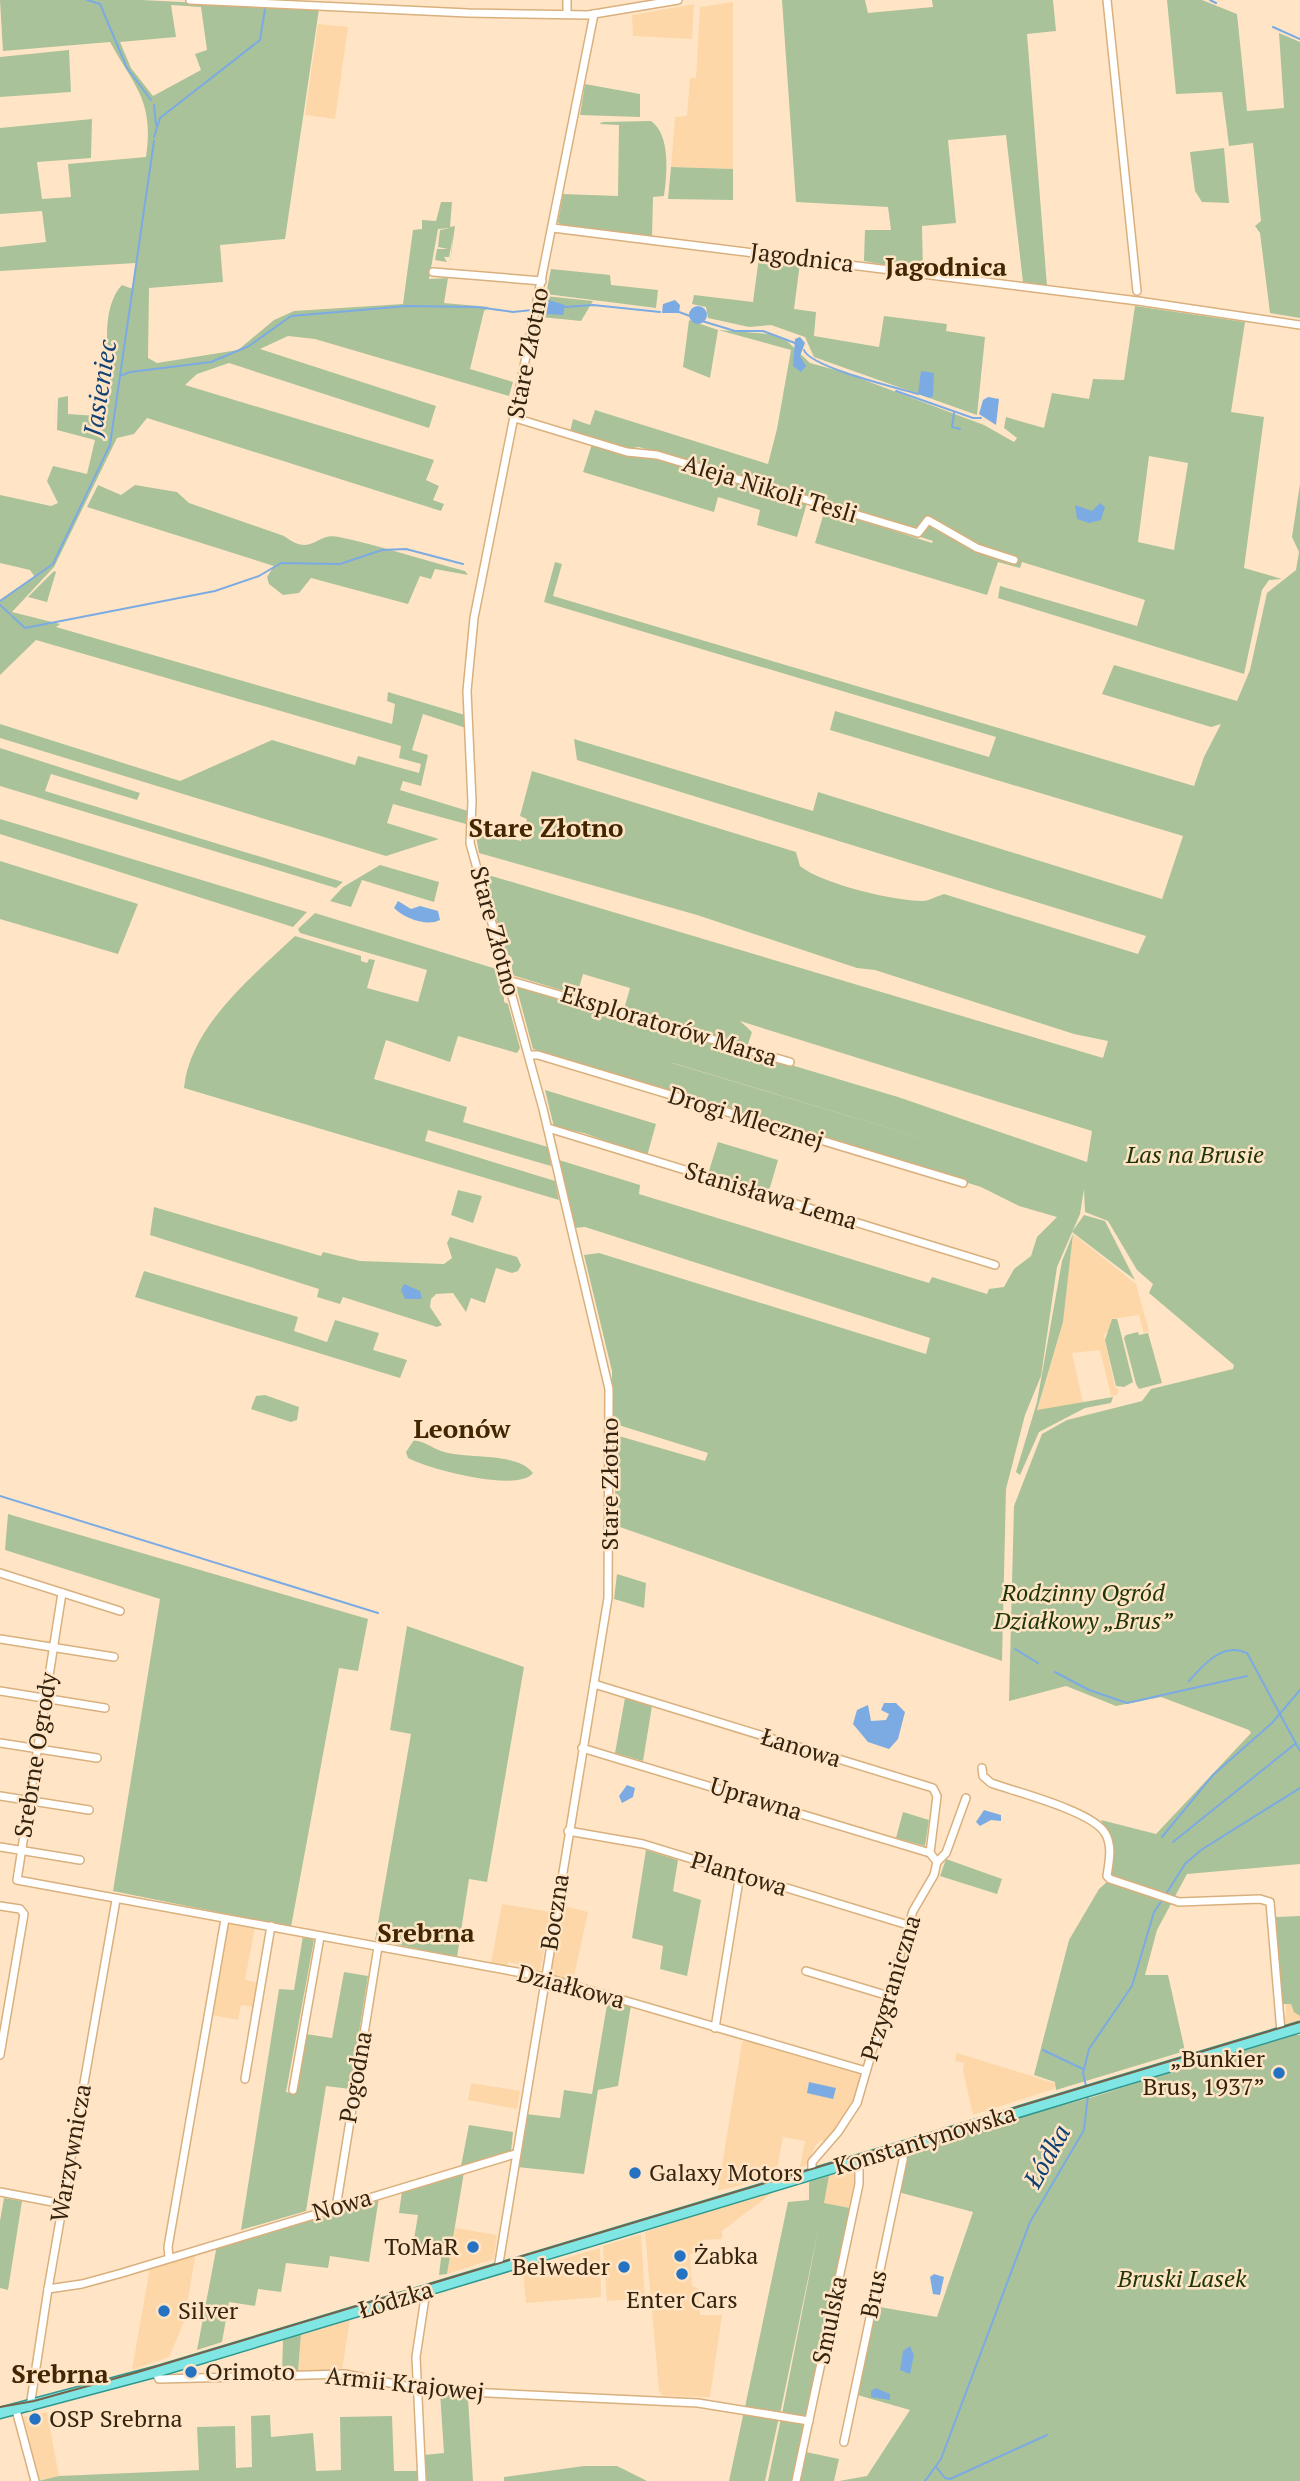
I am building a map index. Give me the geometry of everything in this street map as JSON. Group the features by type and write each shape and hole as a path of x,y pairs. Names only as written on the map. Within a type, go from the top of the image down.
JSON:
{"main road":[{"name":"Konstantynowska","path":"791,2180 1300,2027"},
{"name":"Łódzka","path":"0,2413 155,2372 791,2180"}],"street":[{"path":"191,0 567,15 594,14 639,3 678,0"},
{"path":"567,0 567,15"},
{"path":"1107,0 1137,291"},
{"name":"Stare Złotno","path":"594,14 554,228 474,618 467,704 472,803 470,843 548,1128 609,1389 610,1578 594,1682"},
{"name":"Jagodnica","path":"554,228 1169,305 1300,325"},
{"path":"433,272 542,281"},
{"name":"Aleja Nikoli Tesli","path":"515,418 627,452 657,455 918,533 928,520 977,548 1014,560"},
{"name":"Eksploratorów Marsa","path":"508,980 789,1062"},
{"name":"Drogi Mlecznej","path":"529,1055 538,1055 964,1183"},
{"name":"Stanisława Lema","path":"548,1128 995,1265"},
{"path":"0,1573 120,1611"},
{"name":"Srebrne Ogrody","path":"62,1593 17,1880 110,1896 116,1900"},
{"path":"0,1639 114,1657"},
{"name":"Boczna","path":"498,2269 594,1682"},
{"name":"Łanowa","path":"594,1682 933,1788 937,1796 930,1853"},
{"path":"0,1691 104,1708"},
{"path":"0,1743 97,1758"},
{"name":"Uprawna","path":"582,1748 930,1853"},
{"path":"982,1768 984,1776 991,1783 1094,1822 1103,1830 1110,1846 1107,1876 1170,1900 1190,1902 1260,1899 1270,1902 1281,2032"},
{"path":"0,1796 89,1810"},
{"name":"Przygraniczna","path":"812,2174 813,2160 850,2116 889,1996 912,1911 934,1875 937,1862 946,1853 967,1798"},
{"name":"Plantowa","path":"568,1831 643,1844 908,1925"},
{"path":"0,1847 80,1860"},
{"path":"930,1853 937,1862"},
{"path":"715,2028 740,1874"},
{"name":"Działkowa","path":"116,1900 544,1977 866,2071"},
{"name":"Warzywnicza","path":"30,2407 116,1900"},
{"path":"0,1906 23,1910 3,2022 0,2056"},
{"path":"170,2257 169,2246 225,1919"},
{"path":"245,2079 271,1926"},
{"path":"293,2090 320,1937"},
{"name":"Pogodna","path":"336,2208 378,1947"},
{"path":"806,1971 889,1996"},
{"name":"Brus","path":"844,2442 904,2155 903,2146"},
{"name":"Nowa","path":"48,2289 82,2284 515,2154"},
{"name":"Smulska","path":"796,2481 859,2184 859,2160"},
{"path":"0,2192 63,2204"},
{"path":"422,2481 416,2353 426,2291"},
{"name":"Armii Krajowej","path":"155,2372 159,2379 345,2374 417,2388 702,2403 809,2421"},
{"path":"16,2410 35,2481"}],"shaded area":[{"path":"733,2 733,169 671,167 675,117 687,116 690,78 696,78 700,7"},
{"path":"694,4 692,39 633,36 632,15"},
{"path":"318,24 348,27 335,119 305,115"},
{"path":"1073,1234 1136,1284 1149,1331 1144,1333 1139,1315 1111,1319 1110,1329 1104,1335 1115,1387 1119,1390 1117,1395 1111,1396 1100,1350 1072,1353 1083,1402 1037,1411 1063,1322"},
{"path":"502,1904 551,1912 540,1972 523,1970 523,1965 508,1962 507,1966 491,1963"},
{"path":"561,1905 588,1912 573,1981 551,1975 549,1970"},
{"path":"230,1923 255,1927 245,1980 259,1983 255,2007 241,2005 238,2020 212,2015 227,1926"},
{"path":"1291,2003 1300,2016 1300,2023 1276,2029 1286,2015 1286,2004"},
{"path":"747,2041 861,2075 848,2114 826,2143 821,2140 816,2145 806,2166 800,2167 805,2141 783,2137 776,2175 755,2180 746,2178 745,2184 718,2191 742,2042"},
{"path":"957,2053 1056,2084 1054,2089 973,2115 963,2070 964,2063 955,2061"},
{"path":"471,2083 520,2091 517,2109 468,2100"},
{"path":"853,2169 857,2172 850,2208 824,2203 829,2176"},
{"path":"777,2189 722,2231 722,2239 702,2240 702,2253 690,2254 692,2286 698,2288 700,2315 722,2315 710,2397 663,2396 659,2391 645,2232"},
{"name":"ToMaR","path":"455,2228 497,2235 494,2259 447,2274"},
{"path":"641,2234 645,2298 607,2301 603,2246"},
{"path":"600,2248 601,2297 526,2303 523,2271"},
{"name":"Silver","path":"196,2252 184,2322 169,2357 132,2370 150,2267"},
{"path":"350,2319 342,2370 298,2371 301,2334"},
{"path":"47,2412 59,2476 38,2481 23,2417"}],"green space":[{"path":"0,0 142,0 319,9 285,239 220,245 223,282 149,288 148,358 157,363 238,350 274,320 294,311 403,304 413,230 422,229 422,220 436,221 441,202 452,202 450,227 455,226 449,270 453,236 449,257 444,257 447,262 435,260 437,249 448,249 438,247 440,230 450,228 438,229 429,279 448,278 444,303 489,307 484,311 470,369 513,382 509,396 315,339 288,336 260,349 436,406 429,428 229,363 197,374 185,385 434,460 426,480 439,486 433,500 444,504 441,511 147,418 134,434 117,438 54,567 12,612 392,724 395,704 387,701 388,692 465,715 466,728 423,714 412,750 428,755 421,786 403,781 400,790 468,811 466,824 393,804 387,823 439,839 386,856 0,738 0,724 180,781 272,740 355,765 358,756 419,773 421,764 399,758 401,746 36,640 0,675 0,601 35,577 30,570 0,563 0,495 51,506 58,503 47,481 53,466 87,474 95,440 57,430 58,398 68,396 68,414 97,416 103,405 100,389 104,378 112,374 107,340 111,303 122,285 133,289 136,263 0,271 0,247 46,242 42,211 0,214 0,128 92,119 91,158 37,162 42,199 71,197 68,164 146,157 148,138 141,96 110,42 3,51","holes":["171,5 201,7 207,50 195,54 201,70 153,96 131,68 120,42 176,37"]},
{"path":"782,0 865,0 868,13 933,7 932,0 1053,0 1056,31 1027,34 1047,286 1023,282 1006,135 948,140 956,223 922,226 923,272 864,261 865,230 891,230 888,207 796,202"},
{"path":"1167,0 1202,0 1237,14 1247,111 1284,108 1279,33 1300,42 1300,318 1270,313 1260,233 1255,226 1261,221 1253,143 1229,146 1222,92 1176,94"},
{"path":"69,50 71,92 0,97 0,57"},
{"path":"585,84 640,94 640,117 580,115"},
{"path":"651,121 662,136 666,156 665,187 664,196 653,197 652,237 562,227 558,222 563,194 618,196 619,125 599,124"},
{"path":"1224,148 1229,203 1202,202 1195,191 1190,152"},
{"path":"671,167 733,169 733,200 668,199"},
{"path":"759,257 800,263 794,309 816,312 814,336 879,347 884,316 947,324 946,331 985,337 977,415 814,357 805,337 771,325 749,327 708,318 706,307 692,304 694,295 753,302"},
{"path":"551,269 610,275 611,285 658,290 656,308 546,294"},
{"path":"545,296 593,301 581,321 541,317"},
{"path":"1135,306 1245,322 1231,412 1264,417 1244,568 1282,579 1269,580 1262,590 1244,674 998,598 1000,586 1137,626 1145,600 1022,562 1020,568 998,562 987,595 815,543 825,509 932,543 933,541 639,447 628,449 570,432 573,419 590,425 595,410 768,464 791,350 718,330 769,334 787,341 810,363 843,372 984,425 1014,442 1017,438 1004,428 1006,417 1044,428 1052,393 1089,399 1093,379 1124,380","holes":["1149,456 1188,463 1174,550 1138,542"]},
{"path":"689,320 718,330 710,378 683,367"},
{"path":"592,444 637,458 646,454 807,503 797,537 757,525 760,510 718,497 714,512 583,472"},
{"path":"1300,484 1300,1864 1187,1874 1157,1930 1145,1975 1168,1975 1185,2051 1056,2090 1055,2082 1034,2075 1069,1940 1099,1889 1107,1882 1113,1843 1101,1820 1156,1834 1251,1733 1161,1697 1116,1706 1066,1686 1009,1701 1014,1506 1042,1434 1067,1420 1142,1401 1151,1389 1233,1369 1234,1365 1149,1293 1153,1284 1137,1270 1108,1221 1085,1212 1084,1189 1080,1214 1057,1267 1041,1376 1025,1415 1006,1489 1002,1661 617,1526 612,1434 705,1461 708,1453 612,1423 612,1371 584,1255 599,1253 926,1354 930,1338 585,1227 574,1228 559,1160 640,1185 639,1194 929,1283 932,1277 987,1294 989,1289 1004,1287 1014,1269 1031,1256 1037,1237 1057,1217 1019,1206 981,1187 533,1049 515,982 898,1097 1087,1162 1092,1131 740,1021 752,1032 747,1047 624,1009 630,988 583,974 577,995 512,975 512,958 504,951 485,874 1103,1058 1108,1041 1074,1034 875,970 857,968 697,915 479,853 475,829 521,841 527,819 520,816 532,771 796,852 800,866 810,873 841,885 877,895 910,900 925,901 944,894 1138,954 1146,936 577,760 574,739 813,811 818,792 1162,899 1183,836 830,730 835,711 989,757 996,737 544,602 555,562 562,564 553,596 1194,786 1204,757 1221,724 1211,727 1102,694 1114,665 1237,701 1250,670 1267,593 1296,570 1299,552 1292,537","holes":["672,1063 673,1063 985,1157"]},
{"path":"98,485 121,495 135,485 177,492 189,503 284,536 301,545 331,536 339,537 465,571 468,575 435,569 431,579 420,576 408,604 311,578 299,593 283,595 269,584 267,577 274,566 87,507"},
{"path":"56,572 47,602 28,597"},
{"path":"0,748 140,793 137,800 51,774 45,791 343,882 336,888 0,786"},
{"path":"0,819 307,912 293,927 0,834"},
{"path":"0,861 138,904 118,954 0,919"},
{"path":"380,865 439,882 434,902 362,880 351,907 330,901 343,887"},
{"path":"315,913 503,971 504,1002 508,1004 520,1048 517,1053 458,1036 450,1062 386,1040 374,1079 467,1107 463,1122 548,1147 551,1166 428,1130 425,1141 555,1181 559,1200 184,1088 189,1065 211,1023 243,985 295,936 361,956 361,961 367,963 369,959 375,960 367,988 418,1002 427,970 300,933 298,929"},
{"path":"545,1090 656,1124 647,1156 584,1133 554,1127"},
{"path":"718,1142 778,1160 769,1191 708,1174"},
{"path":"458,1190 482,1196 473,1223 451,1215"},
{"path":"154,1207 321,1256 323,1252 360,1261 444,1264 452,1258 447,1243 450,1237 517,1257 521,1265 518,1271 512,1273 496,1268 485,1303 471,1298 466,1312 453,1293 436,1294 431,1299 430,1307 442,1325 437,1327 343,1297 340,1304 317,1297 319,1289 150,1235"},
{"path":"1084,1215 1105,1221 1135,1280 1072,1232"},
{"path":"1073,1234 1063,1322 1037,1410 1113,1397 1111,1403 1085,1408 1039,1432 1020,1475 1016,1472 1037,1402 1062,1261"},
{"path":"144,1271 298,1317 294,1331 327,1342 335,1320 379,1333 373,1350 407,1360 400,1378 135,1297"},
{"path":"1112,1319 1117,1319 1133,1382 1124,1387 1116,1386 1105,1340"},
{"path":"1138,1332 1139,1335 1148,1333 1162,1383 1139,1389 1124,1338"},
{"path":"265,1395 299,1407 297,1420 291,1422 251,1409 256,1396"},
{"path":"414,1440 451,1454 515,1462 533,1473 524,1479 510,1481 452,1473 408,1458 406,1452"},
{"path":"8,1514 368,1619 358,1671 339,1668 291,1927 113,1891 160,1599 5,1550"},
{"path":"617,1574 646,1583 644,1608 614,1599"},
{"path":"407,1626 524,1667 487,1882 469,1879 457,1957 375,1940 411,1734 390,1730"},
{"path":"625,1698 652,1706 643,1761 615,1753"},
{"path":"903,1812 929,1820 925,1846 896,1838"},
{"path":"646,1850 678,1860 673,1891 701,1900 687,1976 660,1969 663,1946 632,1938"},
{"path":"946,1859 1002,1879 997,1894 940,1876"},
{"path":"1300,1916 1300,2016 1294,2012 1291,2004 1282,2004 1276,1917"},
{"path":"303,1936 314,1940 286,2092 296,2094 306,2034 332,2038 344,1972 368,1976 350,2089 326,2086 306,2211 241,2230 279,1989 294,1990"},
{"path":"608,1999 631,2005 618,2086 598,2090 584,2174 517,2167 526,2114 560,2118 564,2090 592,2094"},
{"name":"Bruski Lasek","path":"1288,2035 1300,2035 1300,2481 839,2481 867,2476 910,2410 854,2394 874,2306 937,2317 973,2212 898,2192 909,2148 1093,2097"},
{"path":"469,2125 513,2132 511,2152 461,2166"},
{"path":"464,2172 447,2274 439,2275 442,2250 413,2245 418,2215 399,2213 402,2191"},
{"path":"829,2176 824,2203 850,2208 808,2413 806,2417 782,2414 819,2226 780,2414 745,2407 788,2202 809,2200 809,2182"},
{"path":"379,2197 369,2262 330,2256 328,2268 286,2263 281,2292 258,2289 255,2306 229,2302 222,2342 197,2350 217,2245 337,2213"},
{"path":"4,2198 22,2201 8,2290 0,2288 0,2221"},
{"path":"301,2334 298,2371 282,2372 283,2340"},
{"path":"440,2393 468,2398 473,2481 426,2481 424,2455 444,2453"},
{"path":"744,2411 779,2417 765,2481 729,2481"},
{"path":"270,2415 271,2437 313,2433 316,2471 341,2470 340,2417 392,2416 394,2471 417,2471 417,2481 38,2481 59,2476 199,2470 197,2427 235,2426 236,2468 252,2467 251,2416"},
{"path":"781,2418 805,2423 793,2481 768,2481"},
{"path":"806,2452 839,2459 834,2481 800,2481"},
{"path":"584,2466 617,2466 647,2481 504,2481 504,2477"}],"water":[{"path":"549,300 565,305 563,315 546,314"},
{"path":"675,300 680,305 679,313 662,313 663,304"},
{"path":"698,306 704,309 707,315 704,321 698,324 692,321 689,315 692,309"},
{"path":"800,337 805,343 800,356 806,366 801,372 793,366 795,339"},
{"path":"921,371 934,373 933,396 930,398 918,394"},
{"path":"988,397 999,399 996,425 979,414 983,400"},
{"path":"1100,503 1105,507 1101,520 1089,523 1077,519 1075,505 1092,511"},
{"path":"398,901 411,909 420,906 438,911 440,920 422,922 410,918 394,908"},
{"path":"404,1284 420,1291 422,1299 405,1299 401,1290"},
{"path":"884,1703 896,1703 905,1712 898,1739 889,1749 868,1742 853,1724 857,1710 868,1705 871,1721 886,1720 889,1714 881,1710"},
{"path":"627,1785 635,1788 633,1797 622,1803 619,1796"},
{"path":"984,1810 1001,1815 1001,1821 991,1820 980,1826 976,1822"},
{"path":"809,2082 836,2088 833,2099 807,2093"},
{"path":"934,2274 944,2277 940,2295 933,2294 930,2277"},
{"path":"910,2346 914,2355 910,2374 900,2370 903,2351"},
{"path":"876,2388 890,2394 890,2400 871,2397 871,2391"}],"waterway":[{"path":"87,0 100,4 127,68 151,100"},
{"path":"1210,0 1216,3"},
{"name":"Jasieniec","path":"154,137 160,118 260,40 265,9"},
{"path":"1273,27 1300,39"},
{"path":"154,105 156,125"},
{"name":"Jasieniec","path":"0,601 53,564 110,445 154,141"},
{"path":"565,307 593,305 660,312"},
{"path":"120,376 130,372 211,362 249,346 291,316 407,306 477,307 513,312 532,310"},
{"path":"541,309 549,308"},
{"path":"679,312 690,316"},
{"path":"702,321 735,331 763,331 795,343"},
{"path":"804,350 810,357 837,370 918,394"},
{"path":"896,391 973,418 981,418"},
{"path":"954,413 952,427 960,429"},
{"path":"12,616 25,628 215,591 259,576 281,563 340,564 382,550 406,549 463,564"},
{"path":"0,605 10,614"},
{"path":"0,1496 378,1613"},
{"path":"1015,1649 1038,1663"},
{"path":"1189,1681 1215,1656 1230,1650 1247,1653 1300,1751"},
{"path":"1055,1672 1089,1690 1127,1703 1247,1676"},
{"path":"1162,1837 1213,1775 1272,1723 1300,1690"},
{"path":"1173,1842 1295,1744"},
{"name":"Łódka","path":"1166,1894 1185,1864 1201,1850 1300,1788"},
{"name":"Łódka","path":"1086,2086 1083,2073 1089,2049 1132,1986 1154,1912 1163,1899"},
{"path":"1043,2050 1083,2069"},
{"name":"Łódka","path":"925,2481 941,2459 1030,2222 1084,2130 1088,2095"},
{"path":"937,2468 945,2478 950,2479 1047,2435"}],"tram line":[{"path":"0,2407 34,2401 138,2372 1300,2022"}],"place":[{"name":"„Bunkier Brus, 1937”","path":"1279,2073"},
{"name":"Galaxy Motors","path":"635,2173"},
{"name":"ToMaR","path":"473,2247"},
{"name":"Żabka","path":"680,2256"},
{"name":"Belweder","path":"624,2267"},
{"name":"Enter Cars","path":"682,2274"},
{"name":"Silver","path":"164,2311"},
{"name":"Orimoto","path":"191,2372"},
{"name":"OSP Srebrna","path":"35,2419"}],"district":[{"name":"Jagodnica","path":"946,267"},
{"name":"Stare Złotno","path":"546,828"},
{"name":"Leonów","path":"462,1429"},
{"name":"Srebrna","path":"426,1933"},
{"name":"Srebrna","path":"60,2374"}],"park label":[{"name":"Las na Brusie","path":"1195,1155"},
{"name":"Rodzinny Ogród Działkowy „Brus”","path":"1083,1607"}]}
